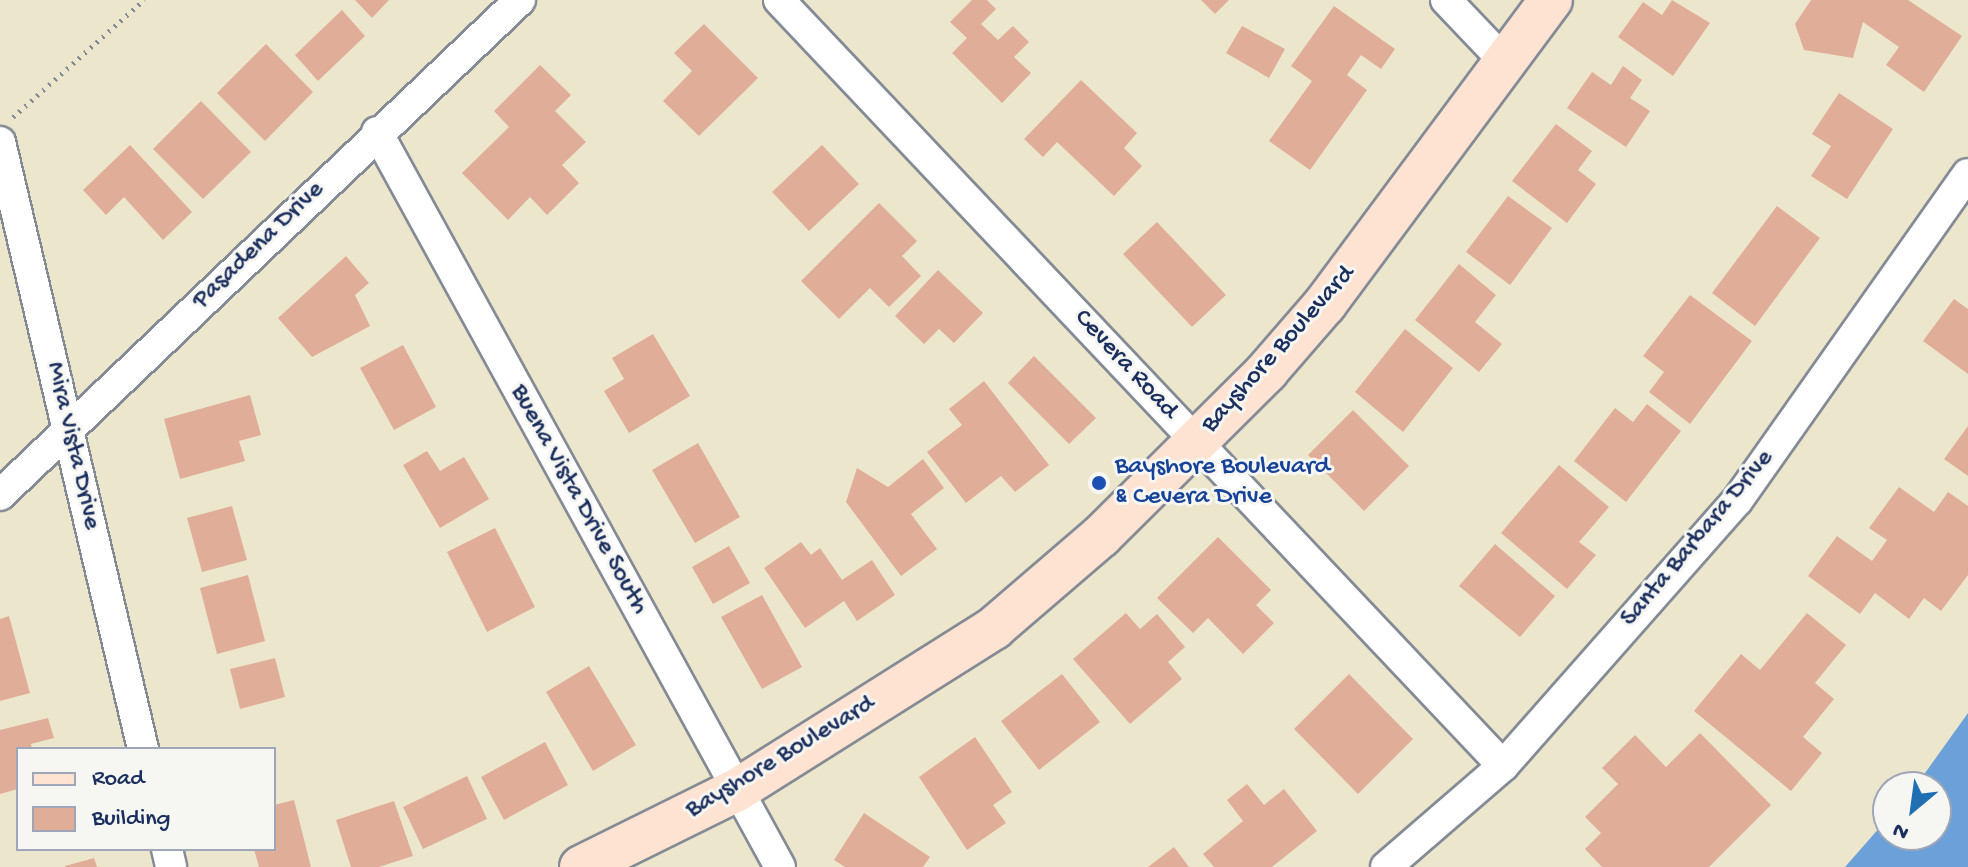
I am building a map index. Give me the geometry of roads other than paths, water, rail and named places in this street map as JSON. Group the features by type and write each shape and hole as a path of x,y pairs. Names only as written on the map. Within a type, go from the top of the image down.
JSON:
{"main road":[{"name":"Bayshore Boulevard","path":"581,867 737,790 994,628 1101,536 1198,442 1325,304 1551,0"}],"street":[{"name":"Pasadena Drive","path":"0,495 377,132 520,0"},
{"name":"Cevera Road","path":"779,0 1503,766"},
{"path":"1446,0 1506,63"},
{"name":"Buena Vista Drive South","path":"377,132 780,867"},
{"name":"Mira Vista Drive","path":"0,142 143,747"},
{"name":"Santa Barbara Drive","path":"1386,867 1503,766 1737,501 1968,174"}],"water":[{"path":"1968,713 1968,867 1845,867 1872,836 1872,851 1952,851 1952,771 1926,771"}],"place":[{"name":"Bayshore Boulevard & Cevera Drive","path":"1099,483"}]}
